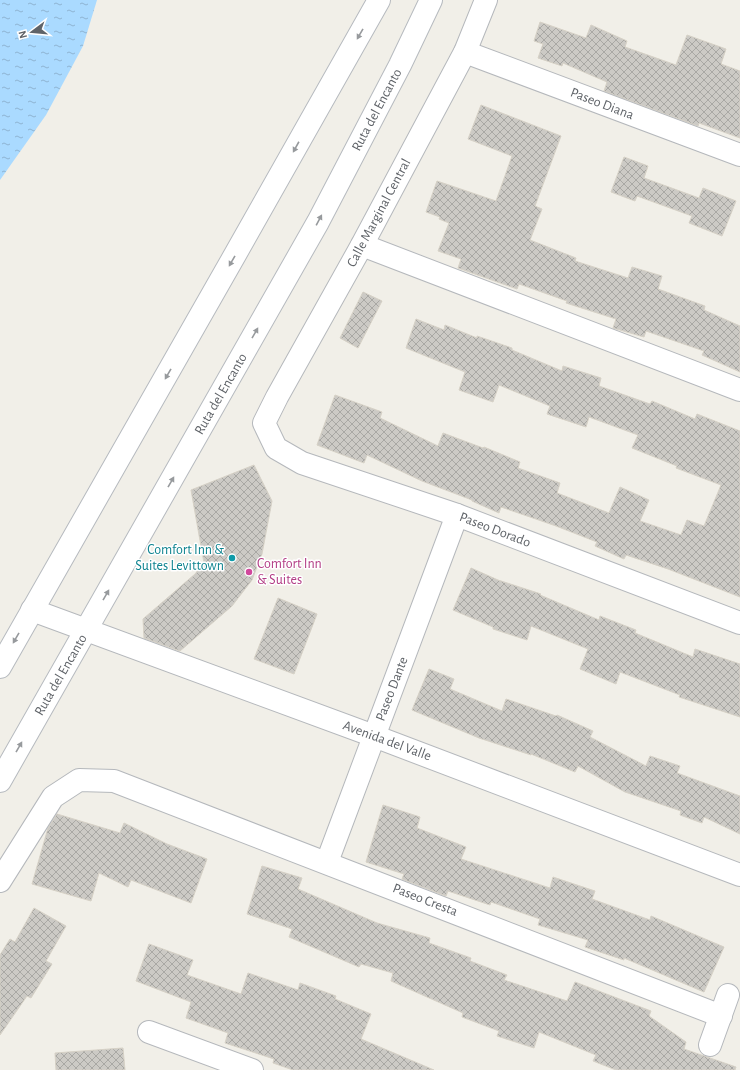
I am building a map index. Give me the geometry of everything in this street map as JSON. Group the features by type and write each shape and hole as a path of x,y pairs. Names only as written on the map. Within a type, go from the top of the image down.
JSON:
{"street":[{"path":"0,666 229,267 379,0"},
{"name":"Ruta del Encanto","path":"0,781 318,222 400,65 431,0"},
{"name":"Calle Marginal Central","path":"264,423 362,245 465,52 486,0"},
{"name":"Paseo Diana","path":"465,52 740,155"},
{"path":"362,245 740,390"},
{"name":"Paseo Dorado","path":"264,423 276,448 302,463 457,515 740,623"},
{"name":"Paseo Dante","path":"327,862 457,515"},
{"name":"Avenida del Valle","path":"32,610 87,629 221,681 374,736 740,875"},
{"name":"Paseo Cresta","path":"0,881 53,797 79,780 114,780 721,1016"},
{"path":"710,1045 728,995"},
{"path":"149,1032 252,1070"}],"water":[{"path":"0,0 97,0 83,46 46,115 0,180"}],"building":[{"path":"540,22 586,38 591,25 627,41 625,47 676,65 687,35 726,49 721,64 740,71 740,138 699,123 698,126 604,91 607,82 563,63 562,66 538,58 543,44 534,41"},
{"path":"481,105 561,136 535,206 542,209 530,240 576,258 575,261 628,278 632,267 662,276 658,289 705,306 704,310 740,326 740,372 702,355 704,351 646,331 644,337 613,328 616,319 566,303 567,301 519,284 517,289 458,268 461,259 438,251 449,223 439,219 440,217 426,212 437,181 496,201 512,156 468,139"},
{"path":"624,157 648,166 644,178 699,198 703,188 736,201 722,236 689,223 692,216 637,196 635,201 611,192"},
{"path":"363,292 382,301 358,348 340,338"},
{"path":"416,319 444,330 445,325 477,338 477,336 512,348 512,350 562,371 563,366 601,378 599,386 650,404 652,401 695,419 697,414 740,431 740,597 668,569 626,555 624,559 595,546 597,542 556,526 501,507 499,513 472,500 422,481 367,455 364,463 317,445 335,395 382,412 380,418 438,446 443,433 483,448 484,447 520,462 518,468 560,483 557,493 609,513 620,487 649,500 640,521 681,535 687,520 704,526 721,485 676,468 677,466 632,448 638,435 589,417 586,427 547,414 550,406 499,385 493,402 459,390 465,372 406,348"},
{"name":"Comfort Inn & Suites Levittown","path":"254,465 272,501 262,554 252,580 232,606 180,651 144,638 143,619 195,574 204,563 191,490"},
{"path":"471,568 498,580 541,594 540,595 599,620 600,616 636,630 635,633 693,657 695,649 740,664 740,717 679,697 680,695 620,672 616,684 580,669 588,649 531,626 527,640 493,629 493,627 453,610"},
{"path":"278,598 317,614 294,674 254,659"},
{"path":"429,669 454,679 450,689 502,711 506,699 556,716 557,715 593,731 590,737 646,766 650,756 680,766 677,773 740,796 740,834 704,817 702,823 680,815 681,811 625,792 578,766 575,772 531,754 479,738 412,710"},
{"path":"383,805 420,817 417,828 466,847 461,859 550,888 553,877 595,891 592,899 650,920 651,916 724,947 704,992 624,958 624,960 585,947 588,940 538,925 540,919 491,902 490,905 448,891 446,896 402,879 404,874 366,862"},
{"path":"57,814 120,833 124,823 167,844 207,859 191,903 131,880 128,887 99,873 91,901 32,884 48,828"},
{"path":"262,866 302,878 298,889 377,923 430,938 429,943 471,958 470,961 507,975 504,980 567,1001 575,982 651,1011 649,1016 686,1042 684,1049 736,1067 735,1070 616,1070 593,1061 596,1055 539,1032 534,1048 497,1036 499,1031 462,1017 463,1013 391,981 393,973 361,964 359,967 289,937 292,929 247,914"},
{"path":"34,908 66,926 46,961 52,964 31,998 27,996 0,1035 0,955 10,939 15,942"},
{"path":"149,944 193,960 187,975 241,994 248,973 298,990 300,983 336,996 335,999 371,1014 361,1039 434,1070 293,1070 273,1063 274,1059 225,1043 228,1033 186,1018 191,1002 136,981"},
{"path":"123,1048 125,1070 56,1070 55,1053"}],"place":[{"name":"Comfort Inn & Suites Levittown","path":"232,558"},
{"name":"Comfort Inn & Suites","path":"249,572"}]}
